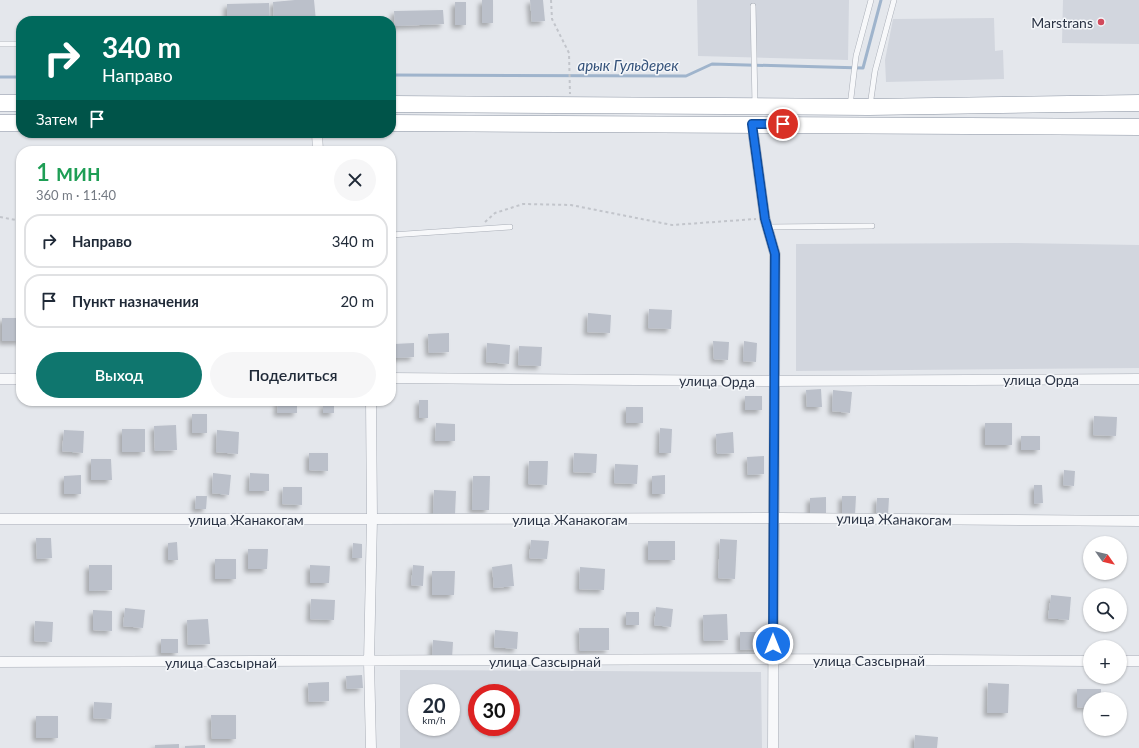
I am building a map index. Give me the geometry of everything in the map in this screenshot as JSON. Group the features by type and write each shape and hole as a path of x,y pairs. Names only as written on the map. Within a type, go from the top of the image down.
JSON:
{"highway":[{"path":"0,103 16,103"},
{"path":"396,104 870,107 1139,103"},
{"path":"0,123 16,123"},
{"path":"396,123 1139,127"}],"street":[{"path":"752,124 767,223 775,254 773,748"},
{"name":"улица Орда","path":"396,378 774,381 1139,378"},
{"path":"0,379 16,379"},
{"path":"371,406 372,520 369,661 371,748"},
{"name":"улица Жанакогам","path":"0,519 372,520 774,518 1139,521"},
{"name":"улица Сазсырнай","path":"0,662 773,660 1083,661"},
{"path":"1127,661 1139,661"}],"lane":[{"path":"850,107 856,56 871,0"},
{"path":"870,107 875,71 894,0"},
{"path":"753,6 756,106"},
{"path":"0,44 16,44"},
{"path":"767,223 872,226"},
{"path":"396,235 510,227"}],"path":[{"path":"551,0 552,19 569,53 571,105"},
{"path":"477,230 495,213 523,204 571,205 672,225 767,223"},
{"path":"0,217 16,220"}],"shaded area":[{"path":"697,0 849,0 848,60 698,56"},
{"name":"Marstrans","path":"1063,0 1139,0 1139,44 1062,43"},
{"path":"994,18 995,51 1003,50 1004,79 886,82 885,60 893,19"},
{"path":"1014,243 1139,245 1139,368 796,371 796,244"},
{"path":"400,670 761,672 762,748 400,748"}],"building":[{"path":"314,0 316,16 274,16 273,2"},
{"path":"482,0 493,0 493,23 482,23"},
{"path":"530,0 543,0 545,21 532,22"},
{"path":"455,2 466,2 466,25 455,25"},
{"path":"269,3 270,16 227,16 227,4"},
{"path":"443,10 444,24 396,26 396,16 394,16 394,11"},
{"path":"649,309 672,310 671,329 648,328"},
{"path":"588,313 611,315 610,333 587,332"},
{"path":"2,318 16,318 16,341 2,341"},
{"path":"449,333 449,352 429,353 428,334"},
{"path":"713,341 729,342 728,360 714,359"},
{"path":"744,341 757,343 756,362 743,361"},
{"path":"414,343 414,357 396,358 396,344"},
{"path":"487,343 510,345 509,364 486,362"},
{"path":"519,346 542,347 541,366 518,365"},
{"path":"821,389 822,407 807,407 806,390"},
{"path":"833,390 852,392 850,413 832,411"},
{"path":"745,396 762,396 762,410 745,410"},
{"path":"419,400 428,400 428,418 419,418"},
{"path":"278,406 297,406 297,413 277,413"},
{"path":"323,406 334,406 334,413 323,413"},
{"path":"626,407 643,407 643,423 626,423"},
{"path":"192,414 207,414 207,433 192,433"},
{"path":"1094,416 1117,417 1116,436 1093,435"},
{"path":"436,423 455,424 455,441 435,441"},
{"path":"985,423 1012,423 1012,445 985,445"},
{"path":"176,425 177,450 155,451 154,426"},
{"path":"660,428 672,429 671,453 659,453"},
{"path":"122,429 145,429 145,452 122,452"},
{"path":"64,430 84,431 83,453 62,451"},
{"path":"217,430 239,432 238,454 216,452"},
{"path":"733,432 734,453 717,454 716,434"},
{"path":"1021,436 1040,436 1040,450 1021,450"},
{"path":"309,453 328,453 328,471 309,470"},
{"path":"574,453 597,454 596,473 573,472"},
{"path":"764,456 764,474 748,475 747,457"},
{"path":"91,459 111,459 112,480 91,480"},
{"path":"529,461 548,461 547,485 528,484"},
{"path":"615,464 638,465 637,484 614,483"},
{"path":"1064,470 1075,471 1074,486 1063,485"},
{"path":"213,473 231,475 229,495 212,493"},
{"path":"250,473 269,474 269,491 249,491"},
{"path":"81,475 81,494 64,494 64,476"},
{"path":"665,475 665,494 652,494 652,476"},
{"path":"473,476 490,476 489,510 472,510"},
{"path":"1034,485 1042,485 1043,503 1034,504"},
{"path":"283,487 302,487 302,505 282,504"},
{"path":"434,490 456,491 455,515 433,514"},
{"path":"196,496 207,496 206,509 195,509"},
{"path":"842,496 856,496 855,515 842,515"},
{"path":"826,497 826,514 810,514 810,498"},
{"path":"877,498 889,498 888,515 876,515"},
{"path":"36,538 51,538 52,558 37,559"},
{"path":"720,539 737,540 735,579 718,578"},
{"path":"531,540 549,541 547,559 529,558"},
{"path":"648,541 675,541 675,560 648,560"},
{"path":"177,542 178,560 168,560 168,543"},
{"path":"353,543 362,544 362,558 352,558"},
{"path":"248,549 268,549 267,569 248,569"},
{"path":"215,559 236,559 236,579 215,579"},
{"path":"512,564 514,586 494,588 492,567"},
{"path":"89,565 112,565 112,590 89,591"},
{"path":"310,565 330,566 329,583 310,583"},
{"path":"413,565 424,566 423,586 411,585"},
{"path":"580,567 605,569 604,590 579,589"},
{"path":"432,571 455,571 454,595 432,595"},
{"path":"1051,595 1071,597 1069,620 1048,618"},
{"path":"311,599 335,600 334,620 310,619"},
{"path":"656,607 673,609 671,627 654,625"},
{"path":"125,608 145,610 143,628 123,626"},
{"path":"93,610 112,611 112,631 93,630"},
{"path":"626,612 639,612 639,625 626,625"},
{"path":"727,614 728,640 704,641 703,615"},
{"path":"208,619 210,644 188,645 187,620"},
{"path":"35,621 53,622 52,642 34,641"},
{"path":"579,628 609,628 609,650 580,651"},
{"path":"495,630 518,632 517,649 494,647"},
{"path":"740,632 762,632 763,649 740,650"},
{"path":"161,639 178,639 178,653 161,653"},
{"path":"433,640 453,642 452,658 432,657"},
{"path":"362,675 363,688 347,689 346,676"},
{"path":"329,682 329,701 309,702 308,683"},
{"path":"988,683 1009,684 1008,713 987,713"},
{"path":"1077,689 1101,689 1101,692 1083,692 1083,707 1077,707"},
{"path":"94,702 112,703 111,719 93,718"},
{"path":"211,715 236,715 236,739 212,739"},
{"path":"36,716 58,716 58,738 36,738"},
{"path":"915,735 938,737 937,748 914,748"},
{"path":"179,744 179,748 155,748 155,745"},
{"path":"205,745 205,748 185,748 185,746"}],"waterway":[{"name":"арык Гульдерек","path":"396,75 686,76 712,64 863,68 881,0"},
{"name":"арык Гульдерек","path":"0,77 16,77"}],"place":[{"name":"Marstrans","path":"1101,22"}],"route":[{"path":"773,644 775,254 765,219 752,124 783,124"}]}
